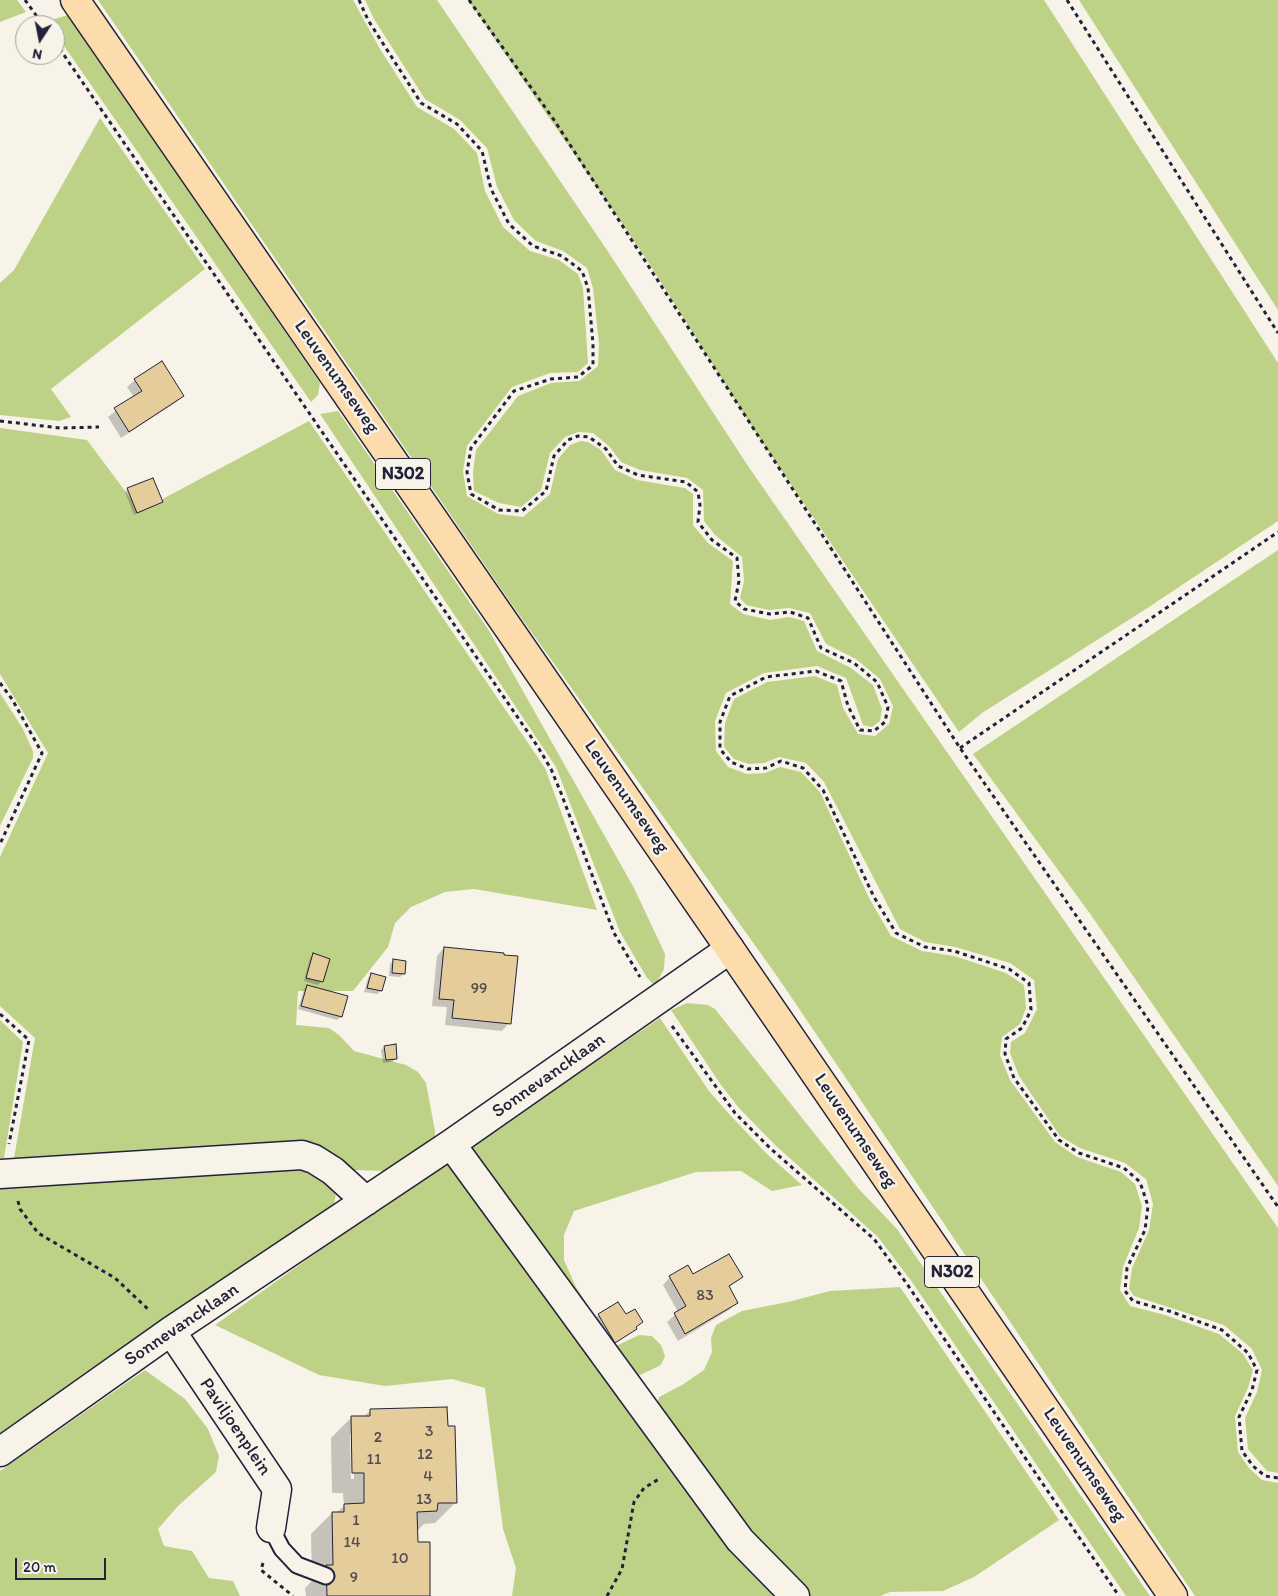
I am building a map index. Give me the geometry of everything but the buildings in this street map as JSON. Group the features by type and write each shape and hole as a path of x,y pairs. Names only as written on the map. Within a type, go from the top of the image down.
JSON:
{"main road":[{"name":"Leuvenumseweg","path":"75,0 730,949 1173,1596"}],"street":[{"name":"Sonnevancklaan","path":"0,1452 171,1331 451,1144 730,949"},
{"path":"451,1144 740,1540 795,1596"},
{"path":"6,1173 302,1155 314,1159 332,1171 366,1201"},
{"name":"Paviljoenplein","path":"171,1331 277,1489 271,1528"}],"lane":[{"path":"271,1528 282,1549 297,1565 326,1576"}],"path":[{"path":"26,0 36,15"},
{"path":"359,0 368,20 420,103 457,124 482,151 491,189 509,224 533,246 562,256 582,270 588,288 593,365 578,377 551,379 514,391 471,448 468,472 471,494 500,510 522,511 546,491 554,456 568,440 578,436 589,437 606,449 618,466 638,475 686,482 698,492 700,505 698,522 712,540 737,558 739,581 735,601 744,609 770,614 790,612 808,618 821,648 854,663 877,682 888,707 885,722 874,731 860,730 848,706 841,681 816,671 766,677 730,696 720,722 720,749 731,762 748,769 766,768 781,761 803,768 823,790 874,897 896,933 925,947 954,951 1009,969 1029,983 1031,1010 1022,1028 1006,1039 1005,1054 1014,1078 1059,1140 1079,1153 1124,1168 1140,1182 1148,1206 1145,1230 1128,1268 1125,1291 1133,1301 1169,1311 1222,1330 1248,1353 1257,1370 1252,1390 1239,1417 1242,1450 1253,1466 1265,1476 1278,1478"},
{"path":"469,0 554,120 960,748 1278,1207"},
{"path":"1067,0 1278,332"},
{"path":"65,57 538,747 551,769 561,793 614,933 655,1002 735,1113 771,1149 874,1239 907,1284 1119,1596"},
{"path":"0,421 60,428 99,427"},
{"path":"960,748 1278,532"},
{"path":"0,683 12,699 42,753 0,844"},
{"path":"0,1014 29,1040 6,1173 20,1209 38,1234 115,1278 171,1331"},
{"path":"607,1596 622,1569 634,1502 644,1488 685,1464"}],"green space":[{"path":"0,0 17,0 26,12 15,15 0,22"},
{"path":"98,0 353,0 380,49 417,107 454,129 477,153 485,191 503,227 530,251 559,260 578,274 583,288 588,363 578,372 550,373 512,387 467,446 463,471 467,496 498,514 523,517 550,494 558,459 570,445 581,441 588,442 601,450 615,470 637,480 685,488 693,494 693,525 708,543 733,561 730,604 743,614 770,620 789,617 804,621 817,651 851,668 873,685 882,709 880,721 872,727 863,725 846,678 817,666 764,673 726,693 715,721 716,751 728,767 747,774 765,773 780,767 801,772 820,792 869,898 891,936 922,951 954,956 1006,973 1024,985 1026,1008 1020,1024 1002,1037 1000,1055 1010,1080 1055,1142 1077,1157 1121,1172 1135,1184 1142,1206 1139,1228 1123,1267 1120,1290 1130,1306 1165,1315 1219,1334 1243,1354 1253,1370 1248,1388 1235,1416 1238,1452 1249,1468 1262,1480 1278,1483 1278,1596 1195,1596 779,979 515,609"},
{"path":"365,0 437,0 607,250 748,466 1278,1228 1278,1473 1267,1471 1248,1449 1245,1418 1257,1392 1262,1370 1252,1349 1224,1325 1134,1296 1129,1289 1132,1268 1149,1230 1153,1204 1146,1179 1125,1163 1080,1148 1060,1136 1019,1076 1010,1053 1011,1042 1025,1033 1037,1009 1034,980 1010,963 955,947 925,942 900,929 824,782 806,763 779,757 764,763 749,764 734,759 724,747 725,723 734,699 767,682 815,676 837,685 843,708 858,734 875,736 889,724 893,706 880,679 856,659 826,644 810,613 789,608 769,610 746,605 740,598 744,581 742,557 715,535 704,521 703,490 687,478 640,470 621,462 609,446 593,433 578,432 565,437 550,453 541,490 521,507 499,503 474,491 473,472 476,450 518,396 551,383 579,381 598,366 599,344 593,288 587,268 563,251 536,241 514,220 497,187 487,148 460,120 425,99 374,19"},
{"path":"468,0 1044,0 1278,363 1278,521 1149,607 982,713 959,732 754,430 645,257"},
{"path":"1079,0 1278,0 1278,310 1132,83"},
{"path":"68,15 320,383 318,395 311,402 65,47 65,16"},
{"path":"100,118 205,269 51,389 71,417 59,421 0,415 0,283 14,270"},
{"path":"338,411 488,629 634,888 665,954 664,969 655,986 647,978 620,932 556,767 320,414"},
{"path":"309,421 545,768 597,910 474,889 445,892 411,907 395,923 388,947 353,991 298,991 296,1025 329,1028 339,1035 354,1051 406,1065 418,1072 426,1083 435,1131 435,1141 385,1171 353,1170 305,1142 14,1158 35,1038 0,1006 0,857 48,753 0,674 0,428 87,440 140,511"},
{"path":"1278,550 1278,1186 1091,915 973,754"},
{"path":"0,693 23,729 33,751 33,758 0,826"},
{"path":"687,1003 708,1005 715,1009 858,1188 897,1229 1150,1596 1126,1596 912,1282 878,1237 775,1145 739,1108 721,1085 671,1010"},
{"path":"660,1018 709,1091 766,1153 802,1185 772,1191 741,1171 696,1172 574,1211 564,1235 564,1260 576,1287 614,1347 639,1335 652,1336 661,1345 665,1356 661,1365 632,1379 473,1161 473,1145"},
{"path":"0,1020 23,1042 4,1158 0,1158"},
{"path":"445,1161 456,1169 783,1596 512,1596 516,1568 503,1529 485,1388 452,1379 385,1386 319,1375 215,1325"},
{"path":"309,1168 336,1193 334,1205 0,1436 0,1185"},
{"path":"900,1287 1059,1520 974,1577 943,1591 890,1592 880,1596 806,1596 747,1535 656,1410 659,1397 682,1385 704,1370 712,1352 711,1338 716,1325 742,1311 830,1291"},
{"path":"145,1370 185,1399 208,1429 219,1456 216,1472 178,1506 158,1529 164,1546 192,1551 209,1578 233,1581 240,1596 0,1596 0,1471"}]}
